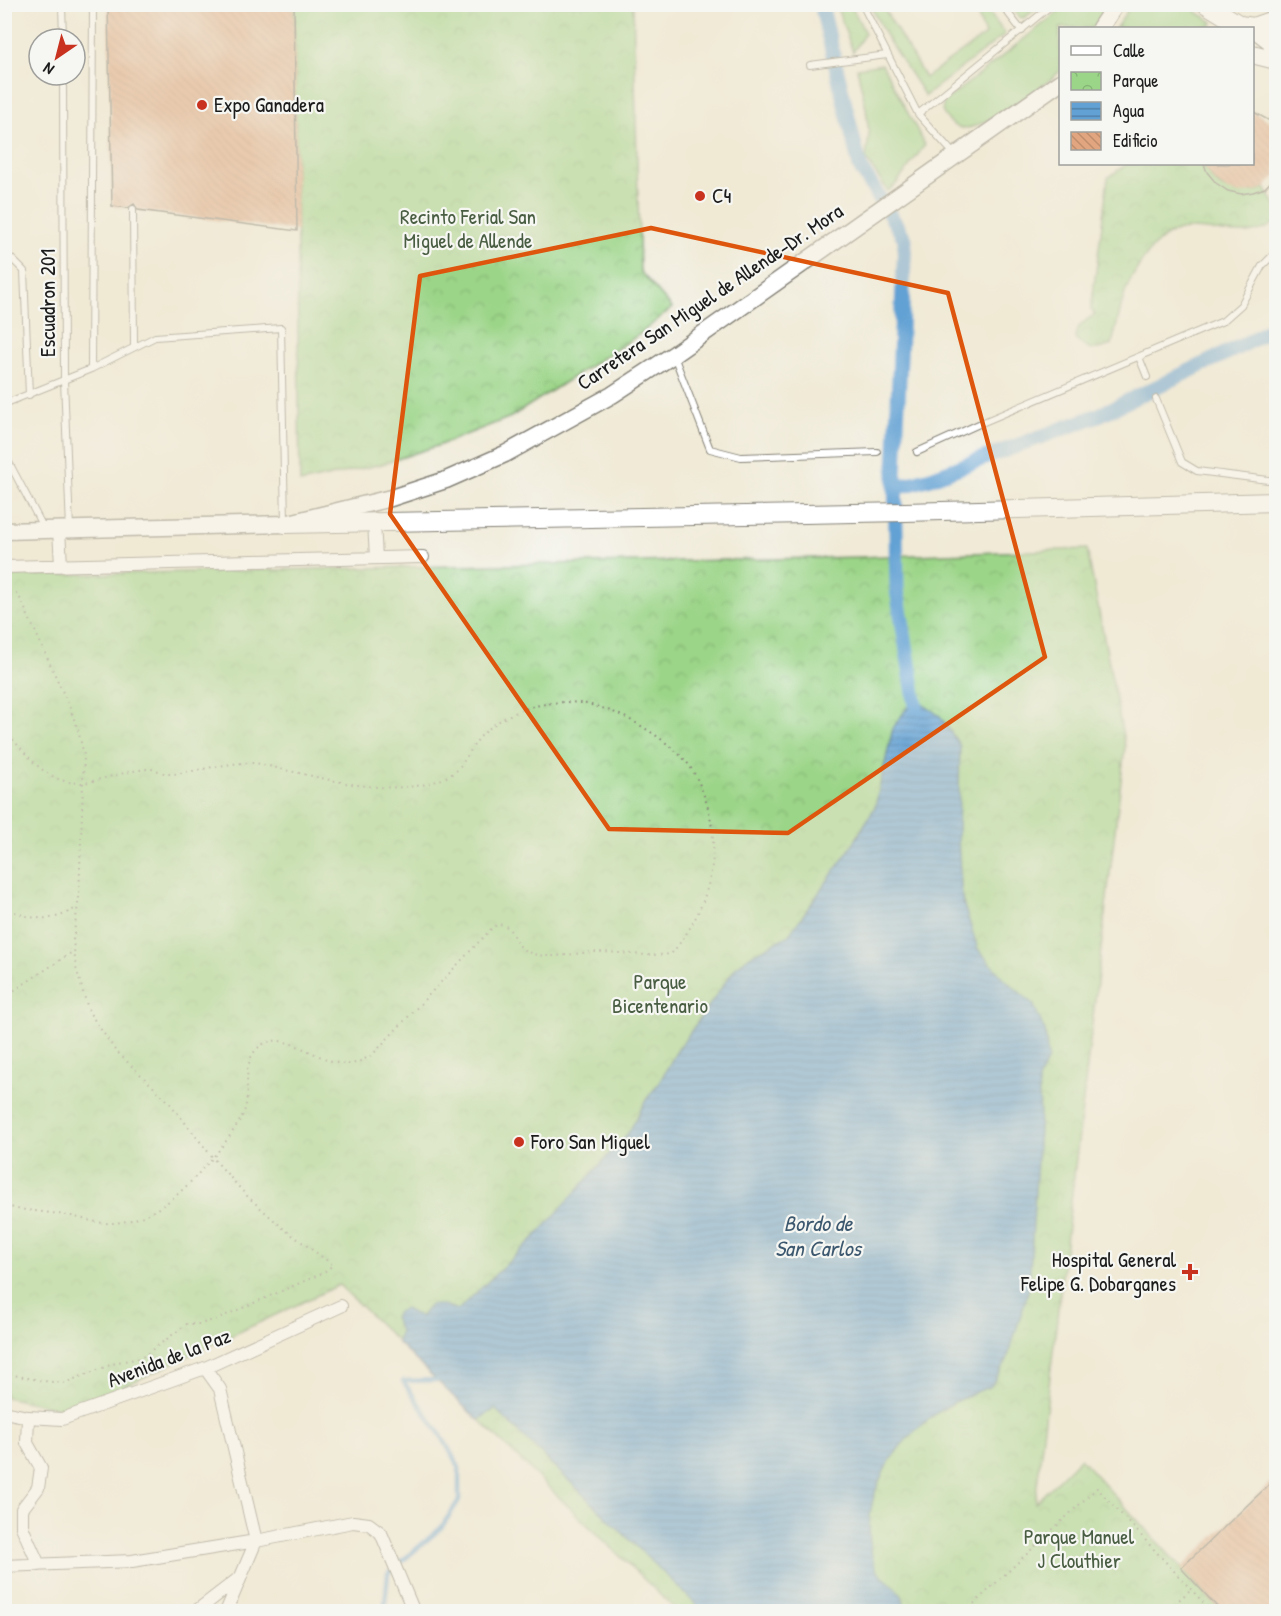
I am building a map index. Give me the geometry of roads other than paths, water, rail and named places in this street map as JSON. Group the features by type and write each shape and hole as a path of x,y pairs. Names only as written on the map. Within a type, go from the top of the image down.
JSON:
{"main road":[{"path":"1101,27 1116,4"},
{"path":"1206,4 1241,27 1276,19"},
{"path":"1254,34 1276,45"},
{"path":"1254,54 1276,60"},
{"name":"Carretera San Miguel de Allende-Dr. Mora","path":"4,531 285,524 391,498 446,480 505,454 612,395 673,355 1059,83"},
{"path":"285,524 1276,502"}],"street":[{"path":"374,522 375,558"},
{"path":"58,530 61,565"},
{"path":"4,567 423,557"},
{"name":"Avenida de la Paz","path":"4,1412 28,1417 62,1419 205,1368 340,1306"},
{"path":"205,1368 220,1389 256,1541 226,1611"},
{"path":"28,1417 27,1443 41,1468 38,1488 22,1509 22,1527 39,1564"},
{"path":"4,1566 132,1561 256,1541 353,1522 369,1524 381,1533 414,1611"},
{"path":"195,1611 239,1578"}],"lane":[{"path":"62,4 63,27"},
{"path":"91,369 93,4"},
{"path":"862,4 918,114 955,156"},
{"path":"1001,4 1022,31"},
{"path":"918,114 1053,4"},
{"path":"810,64 887,55"},
{"name":"Escuadron 201","path":"58,530 64,380 63,87"},
{"path":"133,209 134,347"},
{"path":"4,252 24,270 29,395"},
{"path":"917,453 979,424 1223,321 1241,305 1262,266 1276,252"},
{"path":"4,404 91,369 155,337 281,328 285,524"},
{"path":"673,355 710,449 741,457 877,452"},
{"path":"1139,357 1147,376"},
{"path":"1156,399 1182,462 1197,471 1276,482"},
{"path":"4,453 58,530"}],"water":[{"name":"Bordo de San Carlos","path":"924,705 940,716 960,746 958,839 962,899 978,949 1002,977 1033,1004 1045,1031 1048,1059 1038,1080 1040,1112 1029,1288 1007,1360 990,1387 964,1397 940,1411 918,1428 899,1447 884,1470 874,1495 870,1522 873,1560 878,1572 901,1594 905,1611 703,1611 495,1409 478,1420 397,1342 400,1331 394,1317 397,1312 405,1309 420,1317 430,1305 444,1305 458,1310 539,1233 629,1132 675,1054 736,967 750,956 789,935 852,846 875,807 893,728 907,708"}],"waterway":[{"path":"821,4 860,167 905,239 895,473 897,590 916,706"},
{"path":"895,488 931,478 1099,415 1245,344 1276,326"},
{"path":"384,1612 388,1573 441,1528 459,1500 459,1468 444,1440 403,1381 437,1380"}],"place":[{"name":"Expo Ganadera","path":"202,105"},
{"name":"C4","path":"700,196"},
{"name":"Foro San Miguel","path":"519,1142"},
{"name":"Hospital General Felipe G. Dobarganes","path":"1190,1272"}],"park label":[{"name":"Recinto Ferial San Miguel de Allende","path":"468,229"},
{"name":"Parque Bicentenario","path":"660,994"},
{"name":"Parque Manuel J Clouthier","path":"1079,1549"}]}
